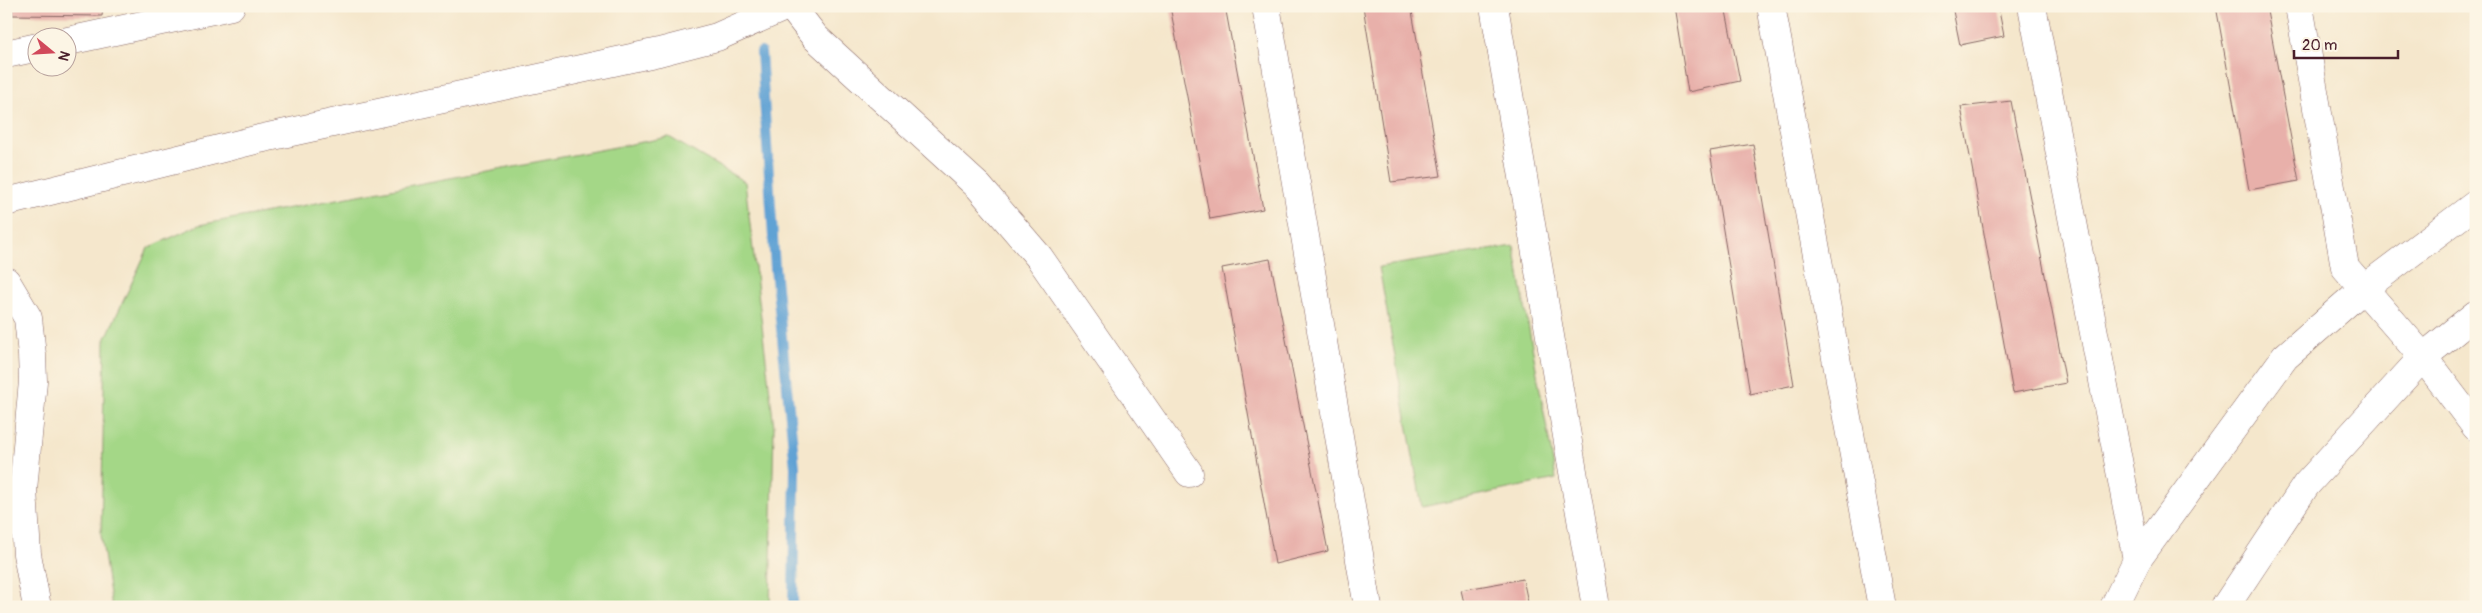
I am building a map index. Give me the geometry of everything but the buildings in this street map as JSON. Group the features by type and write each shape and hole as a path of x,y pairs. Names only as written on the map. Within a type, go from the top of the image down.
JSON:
{"street":[{"path":"78,38 169,13 232,6"},
{"path":"6,202 259,138 659,52 717,37 787,6"},
{"path":"791,6 815,37 985,194 1039,257 1188,473"},
{"path":"1266,6 1368,607"},
{"path":"1494,6 1596,607"},
{"path":"1771,6 1882,607"},
{"path":"2032,6 2137,560"},
{"path":"2299,6 2345,267 2423,357 2476,427"},
{"path":"6,54 28,49"},
{"path":"2114,607 2137,560 2285,357 2363,289 2476,204"},
{"path":"6,281 28,318 32,355 32,381 23,490 27,554 37,607"},
{"path":"2225,607 2306,485 2423,357 2476,314"}],"green space":[{"path":"669,137 745,182 774,427 770,607 112,607 101,535 105,340 148,248 199,225"},
{"path":"1514,246 1556,479 1422,507 1379,267"}],"waterway":[{"path":"761,52 775,268 795,467 793,607"}]}
